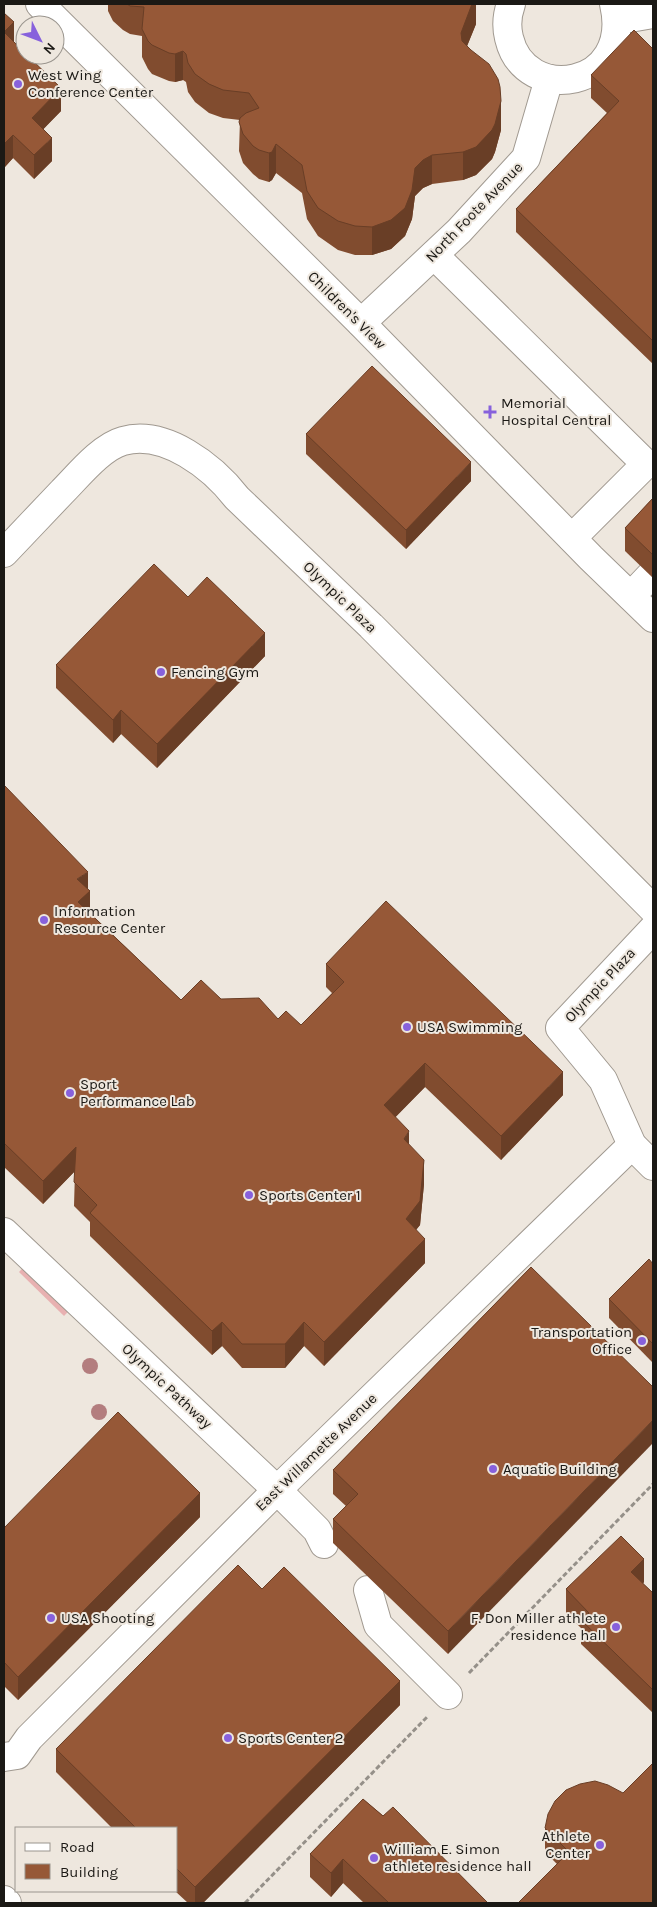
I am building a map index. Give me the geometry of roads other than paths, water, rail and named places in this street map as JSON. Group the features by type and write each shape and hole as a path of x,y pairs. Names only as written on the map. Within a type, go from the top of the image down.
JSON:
{"street":[{"name":"Children's View","path":"40,4 360,322 653,618"},
{"path":"511,4 508,12 507,29 511,46 520,61 533,72 549,79 566,80 583,76 598,67 610,54 616,37 616,12 653,14"},
{"name":"North Foote Avenue","path":"360,322 459,231 526,158 549,79"},
{"path":"434,255 650,460 572,538"},
{"name":"Olympic Plaza","path":"4,553 99,454 123,440 155,438 186,452 228,486 237,498 371,626 653,909"},
{"path":"631,596 650,576"},
{"name":"Olympic Plaza","path":"653,929 560,1028 603,1080 632,1145 653,1166"},
{"name":"East Willamette Avenue","path":"4,1757 18,1755 29,1738 277,1490 632,1145"},
{"name":"Olympic Pathway","path":"4,1232 277,1490 318,1530 324,1544"},
{"path":"368,1590 378,1625 448,1695"},
{"path":"4,1900 7,1903"}],"place":[{"name":"West Wing Conference Center","path":"18,84"},
{"name":"Memorial Hospital Central","path":"490,412"},
{"name":"Fencing Gym","path":"161,672"},
{"name":"Information Resource Center","path":"44,920"},
{"name":"USA Swimming","path":"407,1027"},
{"name":"Sport Performance Lab","path":"70,1093"},
{"name":"Sports Center 1","path":"249,1195"},
{"name":"Transportation Office","path":"642,1341"},
{"name":"Aquatic Building","path":"493,1469"},
{"name":"USA Shooting","path":"51,1618"},
{"name":"F. Don Miller athlete residence hall","path":"616,1627"},
{"name":"Sports Center 2","path":"228,1738"},
{"name":"Athlete Center","path":"600,1845"},
{"name":"William E. Simon athlete residence hall","path":"374,1858"}]}
